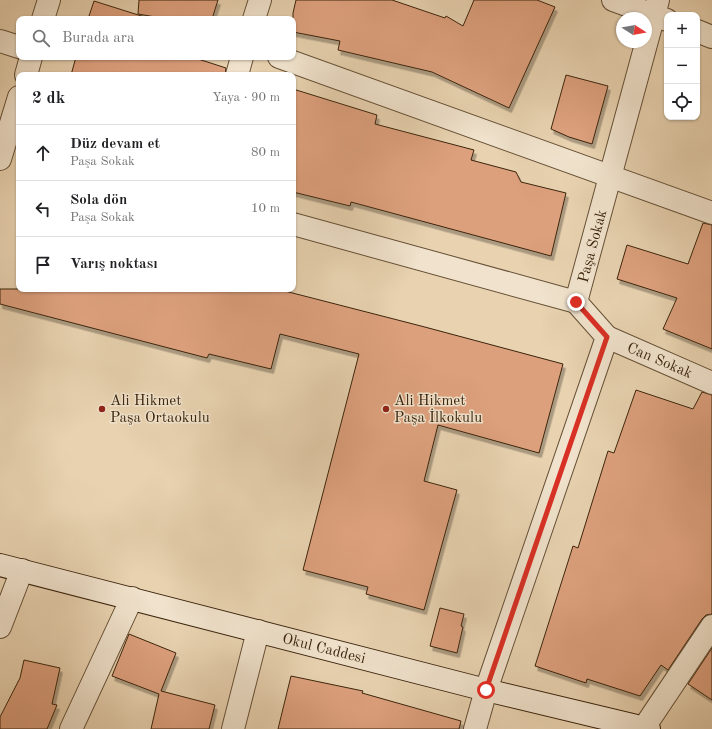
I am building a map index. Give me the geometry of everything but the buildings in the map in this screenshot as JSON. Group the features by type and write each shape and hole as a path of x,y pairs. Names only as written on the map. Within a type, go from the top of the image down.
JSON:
{"street":[{"path":"44,16 49,0"},
{"path":"255,16 260,0"},
{"path":"613,0 660,12"},
{"name":"Paşa Sokak","path":"607,337 576,302 610,176 660,12"},
{"path":"700,32 712,37"},
{"path":"0,41 16,46"},
{"path":"27,72 30,60"},
{"path":"237,72 241,60"},
{"path":"286,60 712,213"},
{"path":"8,150 16,111"},
{"path":"296,225 576,302"},
{"path":"475,729 486,690 607,337"},
{"name":"Can Sokak","path":"607,337 712,382"},
{"name":"Okul Caddesi","path":"0,565 258,630 486,690 645,729"},
{"path":"0,626 22,570"},
{"path":"71,729 132,598"},
{"path":"645,729 712,626"},
{"path":"233,729 258,630"}],"place":[{"name":"Ali Hikmet Paşa Ortaokulu","path":"102,409"},
{"name":"Ali Hikmet Paşa İlkokulu","path":"386,409"}],"route":[{"path":"486,690 607,337 576,302"}]}
